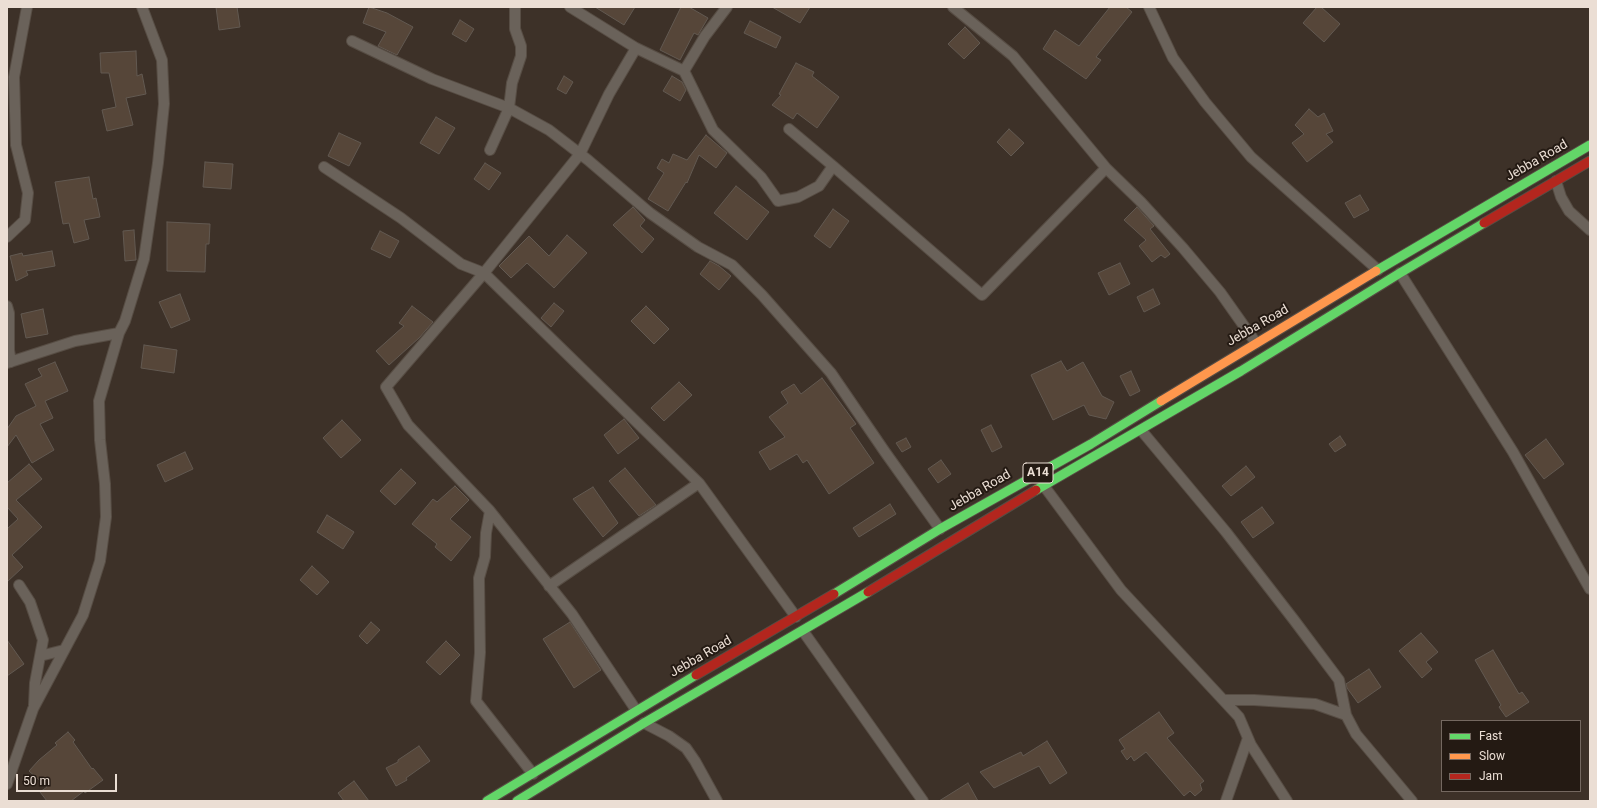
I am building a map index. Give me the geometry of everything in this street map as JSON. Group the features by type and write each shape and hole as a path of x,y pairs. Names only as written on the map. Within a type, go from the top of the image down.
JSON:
{"highway":[{"name":"Jebba Road","path":"487,801 636,710 796,617 940,529 1091,444 1378,270 1590,145"},
{"name":"Jebba Road","path":"517,801 644,723 803,631 1082,462 1141,430 1261,359 1400,273 1590,161"}],"street":[{"path":"7,237 25,220 28,194 16,145 14,76 27,7"},
{"path":"7,784 33,709 83,615 100,561 106,517 106,484 100,440 99,401 119,333 125,321 144,259 158,163 164,104 162,60 142,7"},
{"path":"490,150 509,108 512,83 521,56 521,46 515,29 515,7"},
{"path":"570,7 636,48 684,71 713,130 761,177 778,201 798,197 819,186 833,166"},
{"path":"684,71 705,36 727,7"},
{"path":"953,7 1013,56 1106,168 1141,202 1183,248 1220,292 1256,344"},
{"path":"1149,7 1173,58 1205,102 1251,156 1378,270"},
{"path":"352,41 432,79 509,108 549,130 650,213 698,247 732,264 762,295 831,373 940,529"},
{"path":"636,48 609,94 580,154 484,272 386,387 408,425 490,512 572,614 636,710"},
{"path":"789,129 982,295 1106,168"},
{"path":"324,167 401,218 461,264 484,272 699,483 796,617"},
{"path":"1556,182 1568,211 1590,230"},
{"path":"1400,273 1513,452 1590,589"},
{"path":"7,306 9,313 9,362 75,341 119,333"},
{"path":"1141,430 1226,532 1338,680 1346,715 1356,734 1412,801"},
{"path":"549,586 699,483"},
{"path":"1044,486 1121,590 1239,716 1248,738 1287,801"},
{"path":"490,512 486,533 485,557 479,578 480,653 476,701 533,774"},
{"path":"19,585 30,602 43,640 35,683 33,709"},
{"path":"803,631 923,801"},
{"path":"40,656 64,650"},
{"path":"1224,700 1254,700 1315,704 1346,715"},
{"path":"644,723 669,736 686,748 717,801"},
{"path":"1226,801 1248,738"},
{"path":"540,787 540,801"}],"building":[{"path":"216,7 237,7 240,27 219,30"},
{"path":"369,7 387,13 413,27 397,55 378,46 386,32 363,23"},
{"path":"595,7 635,7 624,25"},
{"path":"681,7 689,7 708,18 698,35 694,33 680,60 660,50"},
{"path":"772,7 810,7 800,23"},
{"path":"1110,7 1126,7 1132,12 1096,57 1101,60 1086,79 1043,49 1055,30 1079,46"},
{"path":"1317,7 1321,7 1340,24 1324,42 1303,23"},
{"path":"460,20 474,29 466,42 452,34"},
{"path":"750,21 781,37 776,48 744,33"},
{"path":"965,27 980,43 964,59 948,44"},
{"path":"136,51 137,76 142,74 146,94 126,98 133,125 107,131 102,110 116,107 109,73 101,73 100,53"},
{"path":"796,63 814,72 812,76 839,97 817,128 797,113 793,119 772,105 781,95 779,94"},
{"path":"564,76 573,82 566,94 557,89"},
{"path":"672,76 682,82 686,90 680,101 663,91"},
{"path":"1309,109 1318,117 1324,113 1333,131 1326,134 1333,142 1307,162 1292,143 1304,134 1295,125"},
{"path":"436,117 455,128 439,154 420,143"},
{"path":"1009,129 1024,143 1011,156 997,142"},
{"path":"339,133 361,143 349,166 328,156"},
{"path":"706,135 727,153 716,168 699,155 687,183 686,182 668,211 648,199 664,173 657,168 662,159 669,163 673,154 687,160"},
{"path":"205,162 233,164 231,189 203,187"},
{"path":"485,163 501,173 489,190 474,179"},
{"path":"89,177 93,199 96,198 100,217 84,220 89,239 74,243 69,223 63,224 55,182"},
{"path":"736,186 769,212 747,240 714,213"},
{"path":"1360,195 1369,210 1354,218 1345,203"},
{"path":"633,207 645,220 640,226 654,239 642,253 613,225"},
{"path":"1137,207 1154,226 1150,229 1170,254 1165,258 1161,255 1152,262 1139,246 1146,240 1124,220"},
{"path":"833,209 849,221 830,248 814,236"},
{"path":"167,222 210,224 209,244 206,244 205,272 167,271"},
{"path":"134,230 136,260 125,261 123,231"},
{"path":"380,231 399,241 390,258 371,249"},
{"path":"567,235 587,253 554,288 527,263 511,278 499,266 529,236 549,256"},
{"path":"52,251 55,266 26,271 28,275 16,281 10,256 22,253 23,256"},
{"path":"710,261 731,276 719,290 700,274"},
{"path":"1120,263 1130,284 1109,295 1098,273"},
{"path":"1153,289 1160,304 1144,312 1137,297"},
{"path":"180,294 190,320 171,328 159,302"},
{"path":"554,303 564,311 551,327 541,318"},
{"path":"412,306 433,322 419,338 389,365 376,351 404,326 399,323"},
{"path":"646,306 669,329 654,344 631,321"},
{"path":"43,309 48,334 26,338 21,314"},
{"path":"144,345 177,350 174,373 141,368"},
{"path":"1061,361 1067,371 1083,362 1102,396 1114,402 1106,419 1089,415 1084,405 1053,420 1031,375"},
{"path":"55,362 68,391 45,401 53,418 40,424 54,450 32,463 16,435 7,447 7,429 16,416 36,406 25,384 42,376 38,369"},
{"path":"1131,371 1140,391 1130,396 1120,376"},
{"path":"822,378 856,424 850,428 874,463 829,494 807,460 803,463 797,454 770,470 759,452 785,437 769,417 788,403 781,392 794,384 801,394"},
{"path":"679,382 692,395 664,421 651,408"},
{"path":"624,419 639,438 618,454 604,435"},
{"path":"342,420 361,440 341,458 323,438"},
{"path":"991,425 1002,447 992,452 981,430"},
{"path":"1340,436 1346,445 1335,452 1329,444"},
{"path":"906,438 911,447 902,452 896,443"},
{"path":"1546,439 1564,464 1544,479 1525,455"},
{"path":"185,452 193,469 165,482 157,465"},
{"path":"941,460 951,474 938,483 928,469"},
{"path":"29,464 42,479 16,500 42,527 12,555 23,567 7,582 7,529 18,519 7,507 7,483"},
{"path":"1246,466 1255,477 1231,496 1222,486"},
{"path":"625,468 656,505 639,516 609,481"},
{"path":"401,469 416,483 395,505 380,491"},
{"path":"455,486 469,500 450,519 471,537 451,561 435,547 437,544 412,524 433,499 437,502"},
{"path":"593,487 618,523 603,537 573,499"},
{"path":"890,504 896,514 859,537 853,528"},
{"path":"1262,507 1274,523 1253,538 1241,522"},
{"path":"327,515 354,532 343,549 317,532"},
{"path":"312,566 329,582 317,595 300,580"},
{"path":"371,622 380,630 367,644 359,636"},
{"path":"570,622 601,670 574,688 543,639"},
{"path":"1421,633 1438,652 1426,662 1432,669 1422,678 1399,651"},
{"path":"7,640 24,664 7,676"},
{"path":"446,641 460,655 440,675 426,662"},
{"path":"1493,650 1519,694 1522,692 1529,702 1506,717 1499,707 1501,705 1475,660"},
{"path":"1369,669 1381,687 1358,703 1347,688 1346,684"},
{"path":"1159,712 1174,733 1167,738 1204,781 1200,784 1202,790 1195,796 1190,791 1184,796 1146,752 1134,761 1131,756 1127,760 1121,751 1125,749 1119,740"},
{"path":"68,732 75,740 73,742 92,769 93,768 103,780 85,793 84,791 71,801 47,801 40,792 47,787 29,771 39,760 57,745 55,743"},
{"path":"1047,741 1067,773 1050,784 1039,766 994,788 980,772 1021,752 1023,756"},
{"path":"419,746 430,761 406,778 407,780 396,786 386,768 398,762 398,760"},
{"path":"354,781 369,801 344,801 338,793"},
{"path":"968,783 978,801 939,801"}],"traffic: fast":[{"path":"1376,271 1590,145"},
{"path":"1036,490 1241,371 1484,223"},
{"path":"834,594 940,529 1091,444 1161,401"},
{"path":"517,801 644,723 868,592"},
{"path":"487,801 696,675"}],"traffic: slow":[{"path":"1161,401 1376,271"}],"traffic: jam":[{"path":"1484,223 1590,161"},
{"path":"868,592 1036,490"},
{"path":"696,675 834,594"}]}
